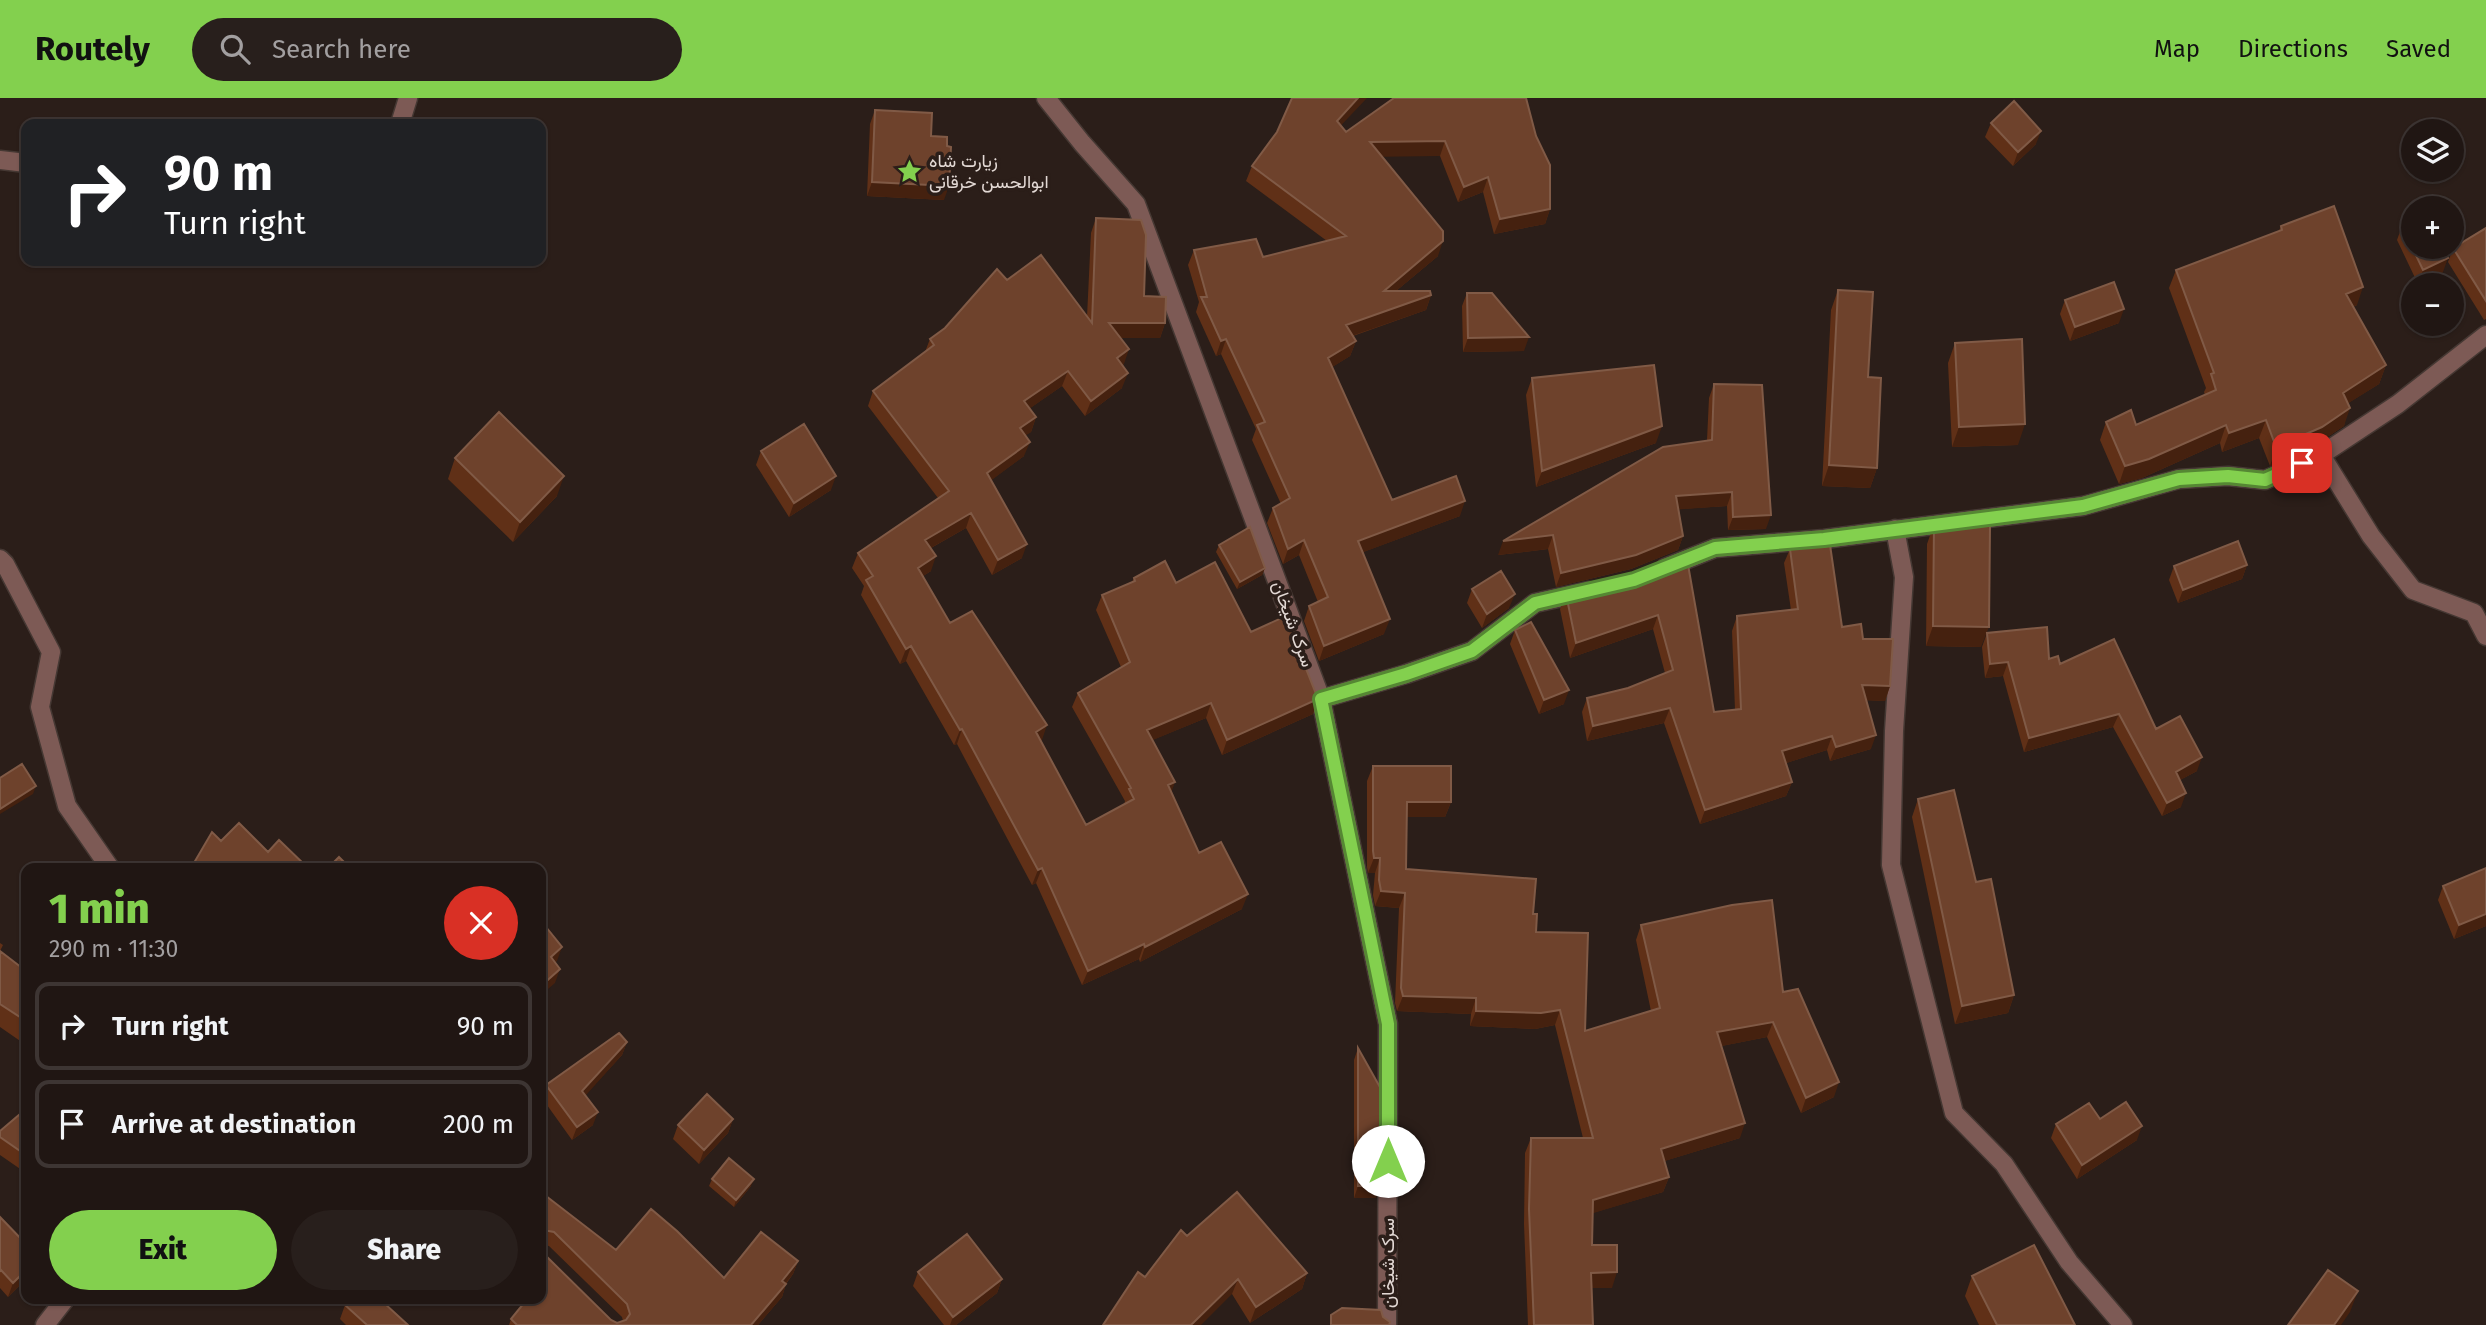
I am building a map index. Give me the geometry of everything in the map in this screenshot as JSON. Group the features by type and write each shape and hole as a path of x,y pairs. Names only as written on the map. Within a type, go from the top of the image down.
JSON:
{"street":[{"path":"402,119 408,98"},
{"name":"سرک شیخان","path":"1046,98 1136,204 1321,699 1388,1024 1387,1325"},
{"path":"0,160 21,162"},
{"path":"1646,576 1715,548 1824,539 2083,506 2179,479 2228,476 2265,480 2321,455 2398,404 2486,335"},
{"path":"2321,455 2371,536 2413,590 2474,613 2486,636"},
{"path":"1895,529 1904,577 1894,732 1891,865 1954,1113 2004,1164 2069,1262 2123,1325"},
{"path":"0,559 51,653 40,707 67,806 107,863"},
{"path":"1321,699 1472,651 1535,603 1609,586"},
{"path":"45,1325 61,1304"}],"building":[{"path":"1292,98 1358,98 1337,121 1346,132 1394,98 1526,98 1536,136 1550,165 1550,209 1500,219 1488,177 1464,187 1445,141 1370,142 1443,231 1443,241 1384,291 1430,291 1431,295 1346,325 1356,341 1328,358 1392,500 1456,476 1465,501 1358,541 1390,619 1324,646 1309,606 1328,597 1304,540 1288,549 1273,508 1290,498 1257,425 1265,422 1226,339 1221,341 1201,297 1207,297 1194,250 1256,239 1263,257 1346,236 1252,166 1277,132"},
{"path":"2014,101 2041,131 2018,152 1991,123"},
{"path":"875,110 932,113 931,136 947,137 947,146 951,147 949,186 872,182"},
{"path":"2334,206 2363,287 2346,294 2386,365 2343,393 2350,408 2322,427 2276,447 2266,420 2229,433 2226,425 2149,459 2125,466 2106,422 2131,410 2136,425 2216,390 2211,374 2214,373 2176,270 2282,230 2281,226"},
{"path":"1096,218 1141,220 1146,235 1144,296 1166,297 1165,323 1109,323 1129,349 1117,358 1128,373 1091,401 1068,371 1024,401 1036,417 1020,428 1030,442 987,473 1027,544 998,560 971,513 925,540 936,556 918,568 950,623 972,611 1047,725 1036,732 1086,825 1134,799 1129,789 1131,788 1078,693 1130,662 1102,595 1135,581 1134,578 1165,561 1176,583 1215,562 1251,632 1288,615 1318,699 1227,740 1211,703 1147,730 1175,782 1168,785 1199,853 1221,842 1248,894 1145,947 1144,944 1088,971 1042,868 1038,870 962,729 960,730 911,646 906,649 866,580 873,576 858,553 949,491 873,391 934,345 930,339 945,328 997,269 1007,280 1041,255 1092,323"},
{"path":"2486,228 2486,301 2460,259 2464,259 2464,241"},
{"path":"2418,259 2446,259 2423,270"},
{"path":"2114,282 2124,309 2075,327 2065,300"},
{"path":"1838,290 1873,292 1868,377 1881,378 1877,468 1829,465"},
{"path":"1467,293 1492,293 1529,337 1468,338"},
{"path":"2022,339 2025,424 1959,427 1955,343"},
{"path":"1654,365 1662,426 1542,471 1532,378"},
{"path":"1714,384 1762,385 1771,515 1733,517 1732,492 1676,496 1683,536 1636,555 1561,573 1553,535 1503,541 1663,447 1712,440"},
{"path":"499,412 564,476 520,522 455,458"},
{"path":"804,424 836,476 794,503 761,451"},
{"path":"1934,524 1990,525 1989,627 1933,626"},
{"path":"1250,527 1265,568 1240,582 1219,545"},
{"path":"1829,538 1842,627 1861,624 1863,639 1893,639 1890,686 1862,685 1876,735 1836,747 1832,736 1782,751 1792,782 1705,810 1670,708 1593,726 1587,698 1628,688 1673,670 1658,615 1576,643 1566,594 1642,577 1687,559 1714,712 1741,709 1737,616 1798,609 1790,549"},
{"path":"2238,541 2247,565 2183,590 2174,566"},
{"path":"1501,571 1515,594 1487,614 1472,589"},
{"path":"1531,622 1569,690 1544,700 1515,630"},
{"path":"2047,627 2049,659 2058,656 2060,664 2114,639 2156,729 2180,716 2202,757 2176,772 2186,793 2167,803 2119,714 2029,738 2008,662 1990,664 1987,633"},
{"path":"22,764 36,786 0,809 0,778"},
{"path":"1373,766 1451,766 1451,802 1407,802 1406,869 1536,879 1533,914 1537,914 1536,932 1588,933 1585,1031 1660,1008 1641,925 1732,905 1772,900 1783,992 1798,989 1839,1082 1806,1098 1773,1022 1717,1032 1745,1123 1661,1149 1669,1177 1593,1200 1592,1245 1617,1245 1617,1272 1591,1273 1593,1325 1534,1325 1529,1209 1531,1138 1593,1138 1560,1010 1541,1013 1476,1011 1476,998 1403,996 1401,988 1405,893 1381,891 1380,858 1374,858 1373,851"},
{"path":"1954,790 1976,882 1991,879 2014,995 1962,1006 1918,799"},
{"path":"239,823 268,852 279,840 303,863 194,863 212,832 221,841"},
{"path":"339,857 345,863 333,863"},
{"path":"2486,868 2486,914 2459,925 2443,886"},
{"path":"546,927 562,947 551,957 560,969 546,982"},
{"path":"0,951 21,967 21,1018 0,1004"},
{"path":"619,1033 627,1042 582,1091 598,1112 577,1127 546,1085"},
{"path":"1358,1048 1381,1089 1380,1186 1358,1186"},
{"path":"707,1094 733,1119 704,1150 678,1125"},
{"path":"2126,1102 2142,1126 2082,1165 2056,1124 2089,1103 2100,1119"},
{"path":"21,1113 21,1152 0,1137 0,1131"},
{"path":"729,1158 754,1179 736,1200 712,1179"},
{"path":"1237,1192 1307,1273 1256,1307 1238,1279 1191,1325 1103,1325 1138,1272 1145,1277 1181,1230 1187,1236"},
{"path":"546,1196 616,1250 651,1209 724,1278 761,1232 798,1261 782,1281 786,1284 751,1325 517,1325 511,1319 523,1304 546,1304 546,1256 611,1320 617,1323 626,1320 630,1314 627,1304 554,1232 546,1231"},
{"path":"0,1217 21,1239 21,1275 13,1283 0,1271"},
{"path":"967,1234 1002,1279 953,1317 918,1272"},
{"path":"2034,1245 2075,1325 1997,1325 1972,1276"},
{"path":"2328,1270 2358,1291 2334,1325 2288,1325"},
{"path":"385,1304 408,1325 367,1325 345,1305"},
{"path":"1342,1308 1381,1310 1383,1317 1390,1322 1389,1325 1331,1325 1331,1315"}],"place":[{"name":"زیارت شاه ابوالحسن خرقانی","path":"909,171"}],"route":[{"path":"1388,1161 1388,1024 1321,699 1472,651 1535,603 1634,580 1715,548 1824,539 2083,506 2179,479 2228,476 2265,480 2302,463"}]}
